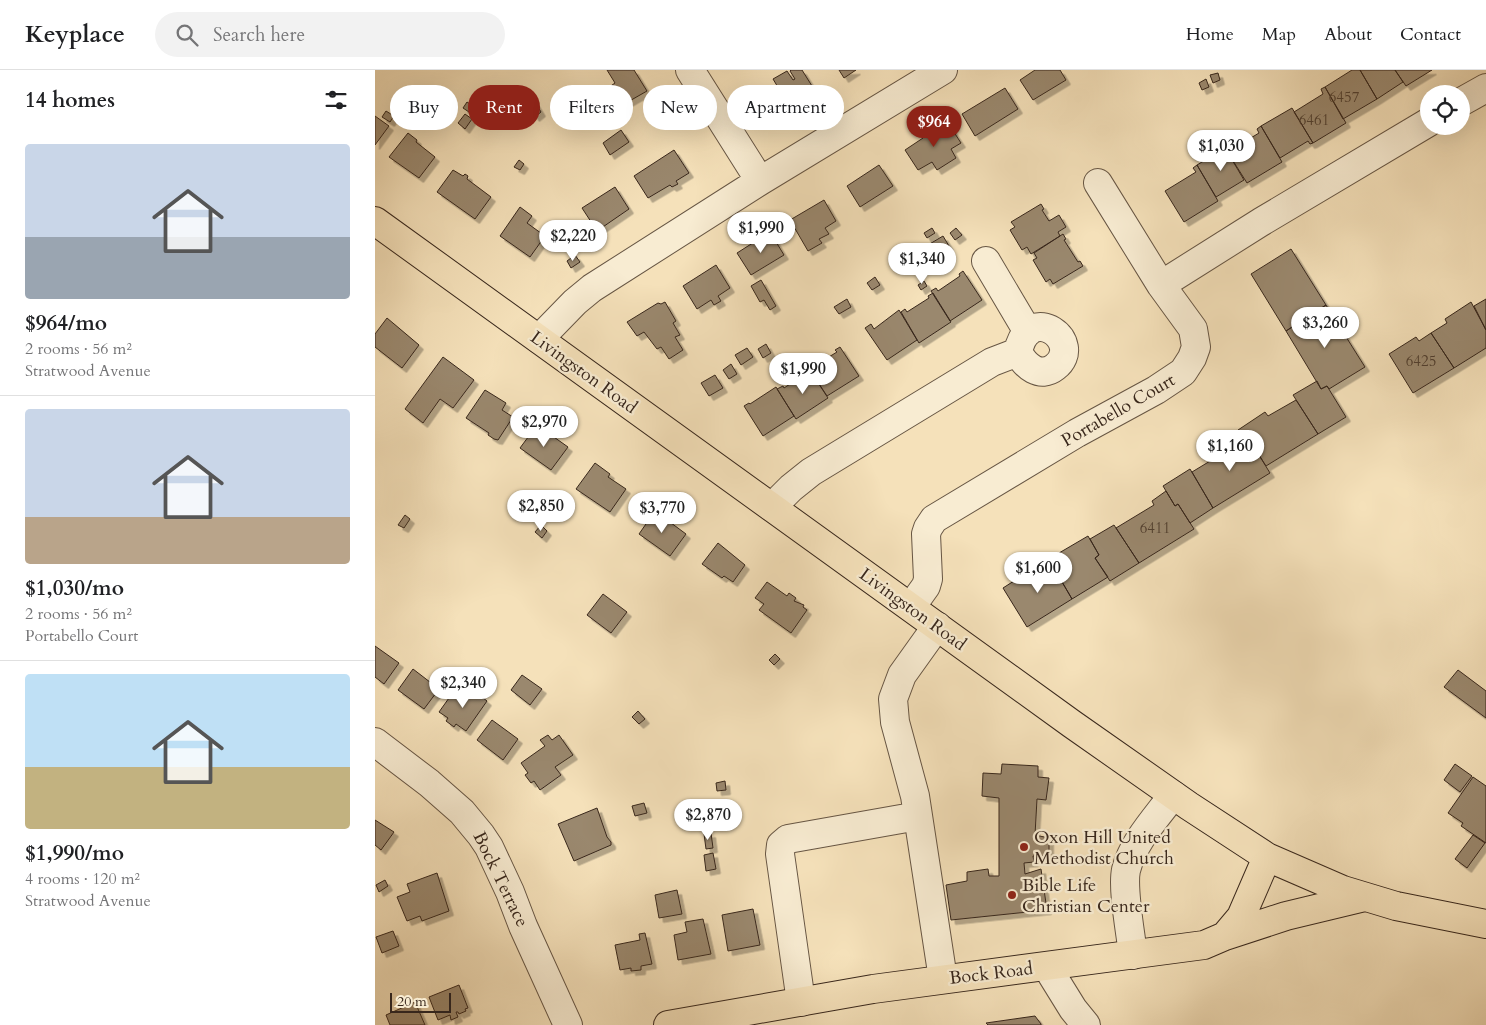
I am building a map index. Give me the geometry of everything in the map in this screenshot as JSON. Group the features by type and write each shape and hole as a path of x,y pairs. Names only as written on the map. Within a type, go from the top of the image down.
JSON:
{"main road":[{"name":"Livingston Road","path":"375,221 1071,724 1267,858 1343,890 1366,897 1396,906 1486,924"},
{"name":"Bock Road","path":"668,1025 943,979 1047,967 1204,945 1225,936 1241,917 1259,881 1267,858"},
{"path":"1225,936 1295,914 1366,897"}],"street":[{"path":"690,70 760,181"},
{"path":"539,339 575,302 592,288 760,181 943,70"},
{"path":"1470,97 1486,88"},
{"path":"1161,285 1261,222 1420,127"},
{"name":"Portabello Court","path":"911,607 926,586 928,579 926,534 927,528 933,519 1077,433 1156,390 1176,377 1186,368 1192,358 1196,347 1193,329 1161,285 1098,183"},
{"path":"772,507 811,472 1023,342 986,261"},
{"path":"937,626 902,675 893,699 895,722 915,796 943,979"},
{"name":"Bock Terrace","path":"375,742 452,802 474,824 489,847 568,1025"},
{"path":"1133,955 1126,898 1126,872 1134,849 1173,795"},
{"path":"801,1002 780,854 781,845 788,839 918,816"},
{"path":"1047,967 1073,1009 1086,1025"}],"building":[{"path":"607,70 634,70 643,85 643,93 633,99 633,85 612,85 615,83"},
{"path":"802,70 811,85 777,85 773,79 787,71 793,80 795,79 790,71"},
{"path":"839,70 856,70 844,78"},
{"path":"1035,70 1060,70 1066,80 1033,100 1020,80"},
{"path":"1352,70 1360,70 1377,99 1343,119 1325,87"},
{"path":"1360,70 1395,70 1403,82 1377,99"},
{"path":"1395,70 1432,70 1406,86"},
{"path":"1218,73 1220,80 1213,83 1210,75"},
{"path":"1206,79 1209,87 1202,90 1199,83"},
{"path":"1325,87 1346,123 1313,143 1294,112 1323,94 1321,89"},
{"path":"1005,88 1018,109 975,136 962,114"},
{"path":"467,102 468,103 468,111 463,108"},
{"path":"1292,108 1313,143 1310,144 1308,141 1280,158 1261,126"},
{"path":"386,111 390,114 390,122 382,117"},
{"path":"465,114 468,116 468,125 465,129 458,123"},
{"path":"375,116 389,126 375,145"},
{"path":"948,123 961,143 951,149 956,158 937,170 932,162 918,170 905,150 923,138 921,136 928,132 929,135"},
{"path":"1261,126 1282,162 1247,183 1225,148 1228,146 1231,150 1259,133 1257,129"},
{"path":"621,130 629,142 610,155 603,143"},
{"path":"408,133 435,157 419,178 389,157"},
{"path":"1225,148 1244,180 1216,197 1197,165"},
{"path":"674,150 689,173 676,181 678,184 672,187 670,185 648,198 634,176"},
{"path":"519,160 524,164 520,170 514,167"},
{"path":"879,165 893,186 860,207 847,186"},
{"path":"1197,165 1218,201 1184,222 1165,191 1196,172 1193,168"},
{"path":"453,170 463,176 465,174 468,176 467,179 491,197 475,219 437,192"},
{"path":"615,187 629,209 597,231 582,208"},
{"path":"824,200 836,221 825,228 829,234 819,239 822,243 808,251 790,220"},
{"path":"1041,204 1044,209 1042,210 1049,221 1059,215 1066,227 1058,232 1060,236 1031,254 1027,247 1022,250 1010,230 1015,227 1011,222"},
{"path":"520,207 532,216 527,223 545,236 530,257 500,236"},
{"path":"932,228 935,233 927,238 924,233"},
{"path":"956,228 962,235 955,240 950,233"},
{"path":"770,232 784,255 751,275 737,253"},
{"path":"1063,234 1066,239 1064,240 1078,262 1080,261 1083,266 1053,284 1050,279 1046,282 1033,260 1037,258 1034,253"},
{"path":"943,236 949,246 934,255 928,245"},
{"path":"1291,249 1326,305 1286,331 1251,274"},
{"path":"575,255 580,262 571,268 567,261"},
{"path":"716,265 730,288 718,296 721,301 714,305 711,300 697,309 683,286"},
{"path":"963,271 982,300 950,321 931,291 936,288 938,291 960,276 959,274"},
{"path":"875,277 880,285 872,290 867,283"},
{"path":"761,280 776,306 770,310 764,300 760,302 751,286"},
{"path":"924,281 927,286 921,290 918,285"},
{"path":"933,293 951,322 919,343 901,312 905,309 907,312 929,298 928,296"},
{"path":"847,299 851,307 839,314 834,307"},
{"path":"1486,299 1486,330 1474,306"},
{"path":"665,302 676,321 673,323 680,335 675,337 683,350 669,359 661,347 657,349 644,332 637,336 627,322 658,303"},
{"path":"1471,302 1486,330 1486,348 1454,368 1431,333 1447,323 1445,319"},
{"path":"1326,305 1365,367 1329,389 1327,386 1321,389 1286,331"},
{"path":"899,310 917,340 887,360 865,328 871,324 874,329"},
{"path":"387,318 419,345 402,368 375,347 375,334"},
{"path":"1431,333 1454,368 1413,393 1389,354 1416,337 1419,341"},
{"path":"766,344 771,353 763,358 758,349"},
{"path":"840,347 859,376 827,396 808,367 813,364 814,366 837,352 835,350"},
{"path":"747,348 753,357 741,365 735,355"},
{"path":"443,357 474,380 453,408 440,399 423,423 405,409"},
{"path":"731,364 737,374 729,379 723,370"},
{"path":"809,369 828,398 796,419 777,389 783,386 784,388 805,374 804,372"},
{"path":"715,375 723,388 709,396 701,383"},
{"path":"1317,381 1321,389 1327,386 1346,417 1318,434 1293,395"},
{"path":"776,387 794,416 763,436 744,406"},
{"path":"485,390 506,403 502,410 513,417 498,440 488,435 489,433 466,418"},
{"path":"1296,400 1318,434 1266,466 1254,447 1250,450 1238,430 1265,412 1268,416"},
{"path":"537,425 568,447 551,470 520,448"},
{"path":"1242,437 1250,450 1254,447 1270,473 1213,508 1192,472 1220,455 1218,451"},
{"path":"595,463 610,474 608,477 626,489 610,512 576,489"},
{"path":"1190,469 1213,508 1190,523 1178,504 1175,506 1163,486"},
{"path":"1166,491 1175,506 1178,504 1194,529 1139,563 1116,528 1154,505 1152,501"},
{"path":"655,511 686,534 670,556 639,534"},
{"path":"405,515 410,519 404,528 398,525"},
{"path":"541,525 547,531 542,538 535,532"},
{"path":"1114,525 1139,563 1110,581 1095,558 1099,555 1090,539"},
{"path":"1088,536 1099,555 1095,558 1108,577 1072,599 1051,563 1061,557 1059,553"},
{"path":"718,543 745,565 733,582 724,576 722,578 702,564"},
{"path":"1051,563 1072,599 1027,627 1003,588 1031,570 1034,574"},
{"path":"767,582 787,596 789,593 796,598 794,601 804,605 803,607 807,610 791,633 759,610 764,604 755,598"},
{"path":"603,594 627,612 611,633 587,615"},
{"path":"375,646 399,663 384,684 375,677"},
{"path":"775,654 780,659 774,665 769,660"},
{"path":"413,669 439,689 424,709 398,690"},
{"path":"1458,670 1486,691 1486,718 1444,687"},
{"path":"522,675 542,689 530,705 511,690"},
{"path":"473,690 487,701 466,731 456,724 454,727 446,721 448,718 439,712 454,691 466,700"},
{"path":"638,711 645,719 639,724 632,717"},
{"path":"492,720 518,739 503,760 477,740"},
{"path":"548,735 552,740 559,735 573,755 555,767 561,775 540,790 534,781 531,783 525,775 528,773 521,763 545,746 540,740"},
{"name":"Oxon Hill United Methodist Church","path":"1002,764 1038,766 1038,777 1049,778 1046,800 1037,799 1035,835 1049,838 1049,856 1033,856 1034,862 1024,863 1025,874 1041,869 1047,910 951,920 946,885 967,881 967,872 988,869 989,876 999,876 999,798 982,796 983,773 1001,774"},
{"path":"1455,764 1472,776 1460,792 1444,780"},
{"path":"1473,777 1486,786 1486,843 1461,826 1463,823 1448,813"},
{"path":"725,781 726,790 717,791 716,783"},
{"path":"644,803 647,813 635,816 632,806"},
{"path":"597,808 611,845 574,861 558,824"},
{"path":"375,820 394,832 381,850 375,845"},
{"path":"711,833 713,848 706,849 704,834"},
{"path":"1473,835 1485,843 1467,868 1455,859"},
{"path":"713,853 716,869 706,871 704,855"},
{"path":"437,873 449,911 422,921 420,916 407,921 397,897 410,892 407,884"},
{"path":"385,880 388,886 379,892 376,885"},
{"path":"677,890 682,914 659,918 655,895"},
{"path":"753,909 760,945 728,951 722,915"},
{"path":"703,919 711,954 678,960 674,935 687,932 685,922"},
{"path":"393,931 399,946 382,953 376,937"},
{"path":"645,933 652,964 641,966 641,970 631,971 631,968 620,970 615,945 640,940 639,934"},
{"path":"459,985 468,1008 459,1014 456,1012 458,1017 451,1020 450,1015 438,1020 429,997"},
{"path":"415,1002 425,1025 390,1025 386,1015"},
{"path":"1035,1016 1041,1025 988,1025 986,1023"}],"place":[{"name":"Oxon Hill United Methodist Church","path":"1024,847"},
{"name":"Bible Life Christian Center","path":"1012,895"}]}
